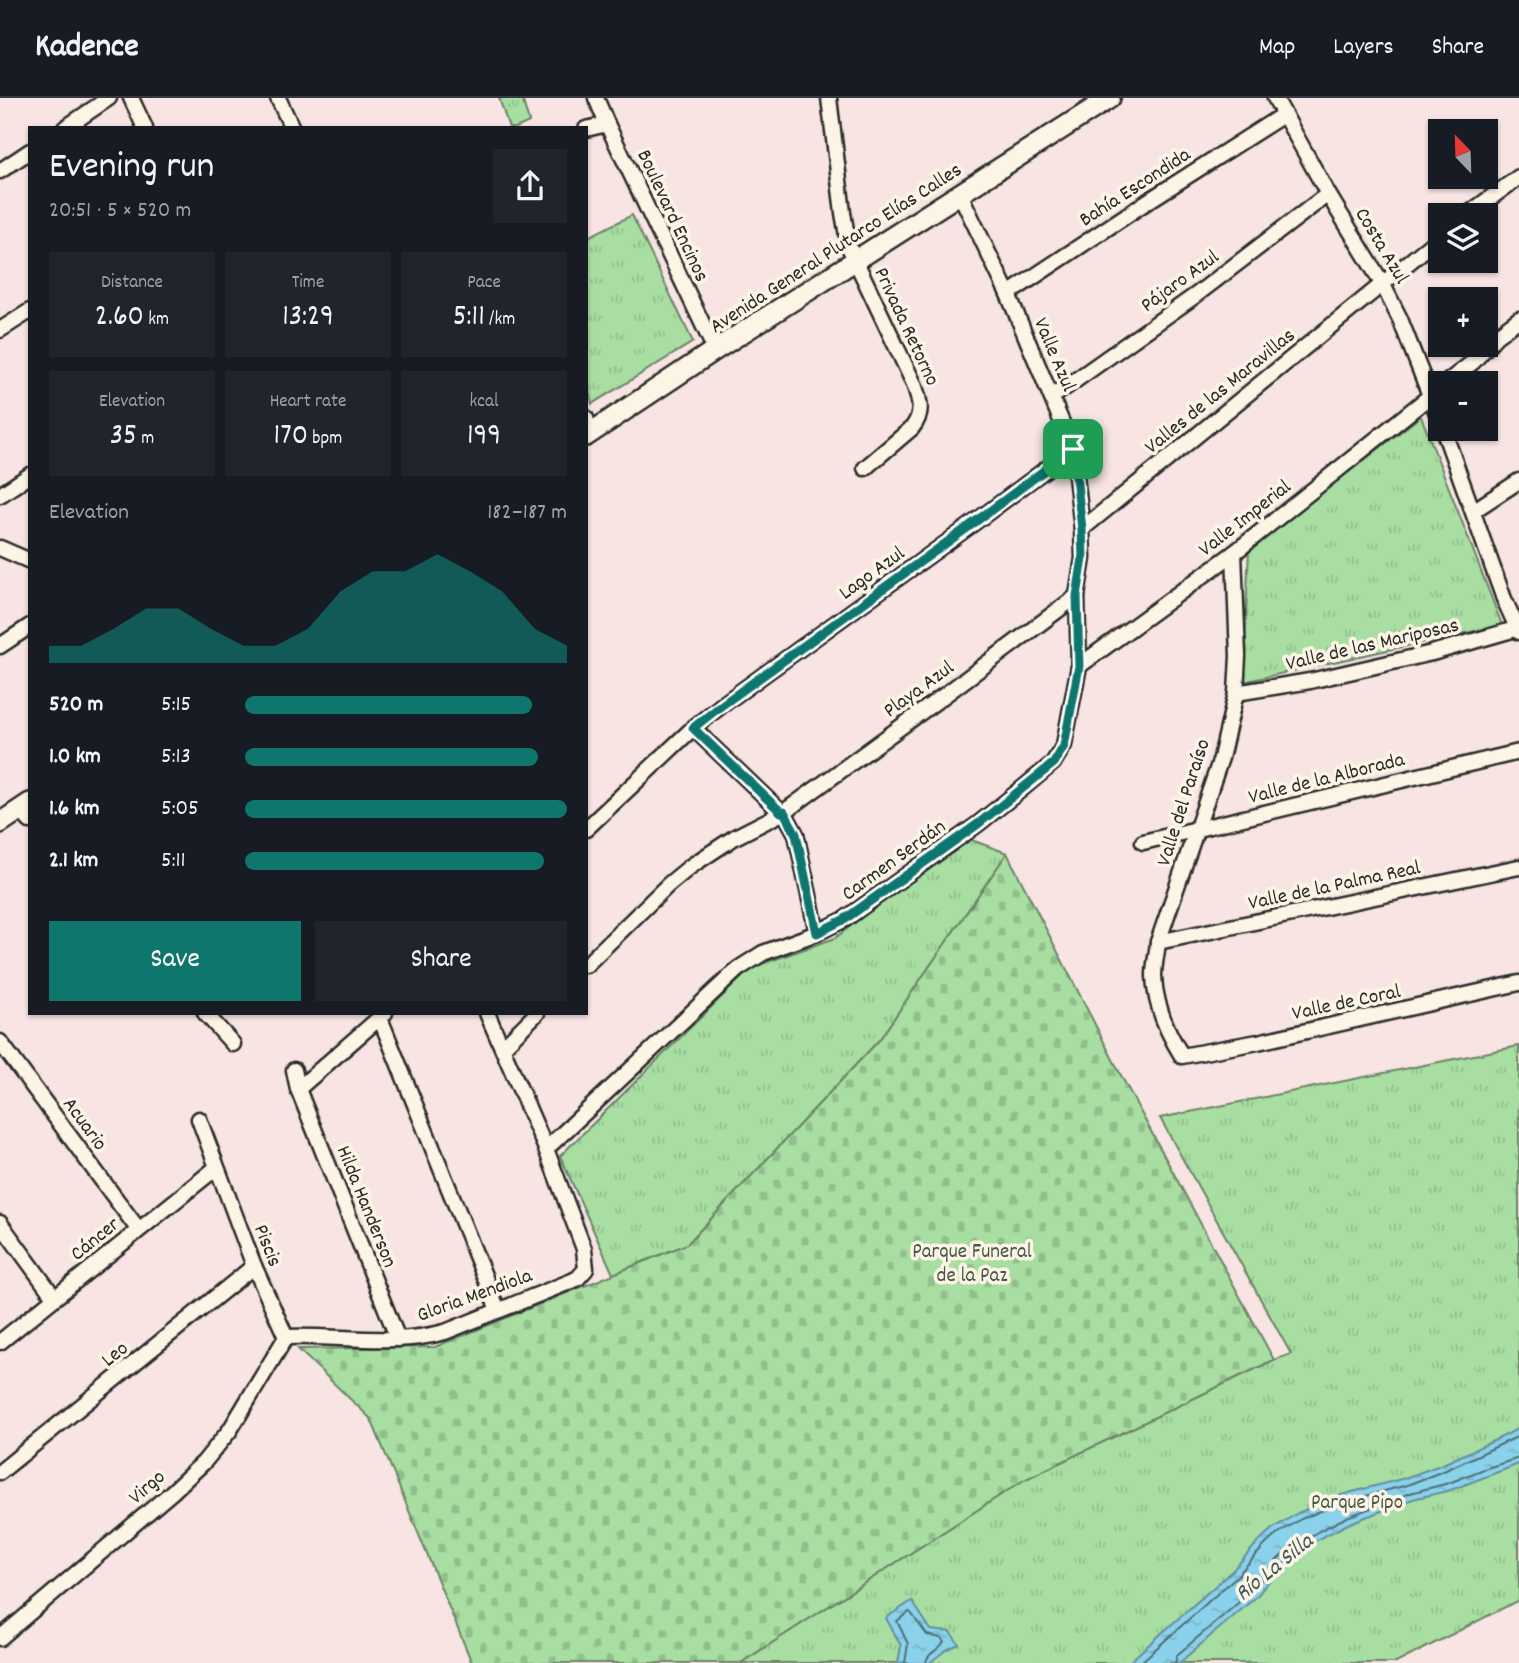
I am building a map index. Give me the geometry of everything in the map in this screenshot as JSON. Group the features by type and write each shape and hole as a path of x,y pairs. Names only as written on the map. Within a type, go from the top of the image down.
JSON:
{"street":[{"path":"68,126 109,98"},
{"path":"131,98 144,126"},
{"path":"278,98 291,126"},
{"name":"Boulevard Encinos","path":"596,98 715,350"},
{"name":"Privada Retorno","path":"829,98 849,247 914,384 920,406 918,421 912,428 864,468"},
{"name":"Avenida General Plutarco Elías Calles","path":"588,428 855,262 1110,98"},
{"name":"Costa Azul","path":"1275,98 1328,194 1382,283 1428,375"},
{"name":"Bahía Escondida","path":"1008,294 1283,115"},
{"path":"588,129 607,124"},
{"path":"0,171 28,152"},
{"path":"1483,203 1519,177"},
{"name":"Valle Azul","path":"960,194 1008,294 1073,449 1083,558 1077,596 1079,666"},
{"name":"Pájaro Azul","path":"1052,397 1196,295 1328,194"},
{"name":"Valles de las Maravillas","path":"1082,529 1428,247"},
{"path":"0,330 28,312"},
{"path":"1461,371 1496,336 1519,318"},
{"name":"Valle Imperial","path":"1079,666 1234,553 1428,398"},
{"path":"1447,441 1504,599 1518,630"},
{"name":"Lago Azul","path":"588,827 693,728 722,705 1073,449"},
{"path":"0,495 28,476"},
{"path":"1473,511 1519,481"},
{"path":"0,548 28,560"},
{"name":"Valle del Paraíso","path":"1182,1056 1171,1040 1158,1005 1154,974 1158,942 1220,758 1236,693 1238,656 1234,553"},
{"name":"Playa Azul","path":"588,963 691,866 735,836 784,812 1077,596"},
{"path":"0,646 28,627"},
{"name":"Valle de las Mariposas","path":"1236,693 1310,681 1518,630"},
{"name":"Carmen Serdán","path":"546,1149 738,969 763,953 817,933 845,919 967,832 1054,763 1064,746 1079,666"},
{"path":"693,728 784,812 796,834 817,933"},
{"name":"Valle de la Alborada","path":"1143,842 1519,752"},
{"path":"0,823 26,811"},
{"name":"Valle de la Palma Real","path":"1158,942 1519,867"},
{"name":"Valle de Coral","path":"1182,1056 1258,1042 1519,983"},
{"path":"207,1015 233,1044"},
{"path":"298,1089 383,1015 498,1310"},
{"path":"488,1015 546,1149"},
{"path":"503,1047 535,1015"},
{"name":"Acuario","path":"0,1042 138,1229"},
{"name":"Hilda Handerson","path":"294,1070 298,1089 398,1339"},
{"name":"Piscis","path":"199,1119 254,1266 286,1337"},
{"name":"Gloria Mendiola","path":"286,1337 416,1338 445,1332 578,1278 586,1269 584,1249 546,1149"},
{"name":"Cáncer","path":"0,1342 216,1168"},
{"path":"0,1223 54,1297"},
{"name":"Leo","path":"0,1472 254,1266"},
{"name":"Virgo","path":"0,1638 204,1462 230,1430 286,1337"}],"green space":[{"path":"499,98 522,98 529,122 520,126 508,126"},
{"path":"632,215 693,342 592,404 588,383 588,237"},
{"path":"1421,416 1428,441 1431,441 1502,625 1243,682 1249,549"},
{"path":"966,838 1007,853 879,1040 687,1244 613,1274 560,1156 751,968 835,938"},
{"name":"Parque Funeral de la Paz","path":"1007,853 1125,1083 1274,1360 1024,1480 741,1663 472,1663 371,1419 298,1349 435,1347 687,1244 879,1040"},
{"name":"Parque Pipo","path":"1519,1046 1519,1600 1396,1663 741,1663 1024,1480 1291,1354 1160,1118"}],"water":[{"name":"Río La Silla","path":"1519,1428 1519,1464 1451,1490 1413,1499 1350,1523 1322,1537 1282,1565 1256,1597 1179,1663 1128,1663 1232,1571 1272,1529 1298,1513 1341,1495 1405,1478 1443,1464"},
{"path":"912,1601 931,1630 950,1632 959,1644 929,1663 898,1663 901,1646 886,1618"}],"route":[{"path":"1073,449 1083,558 1077,596 1079,666 1064,746 1054,763 978,824 845,919 817,933 793,826 784,812 693,728 1073,449"}]}
